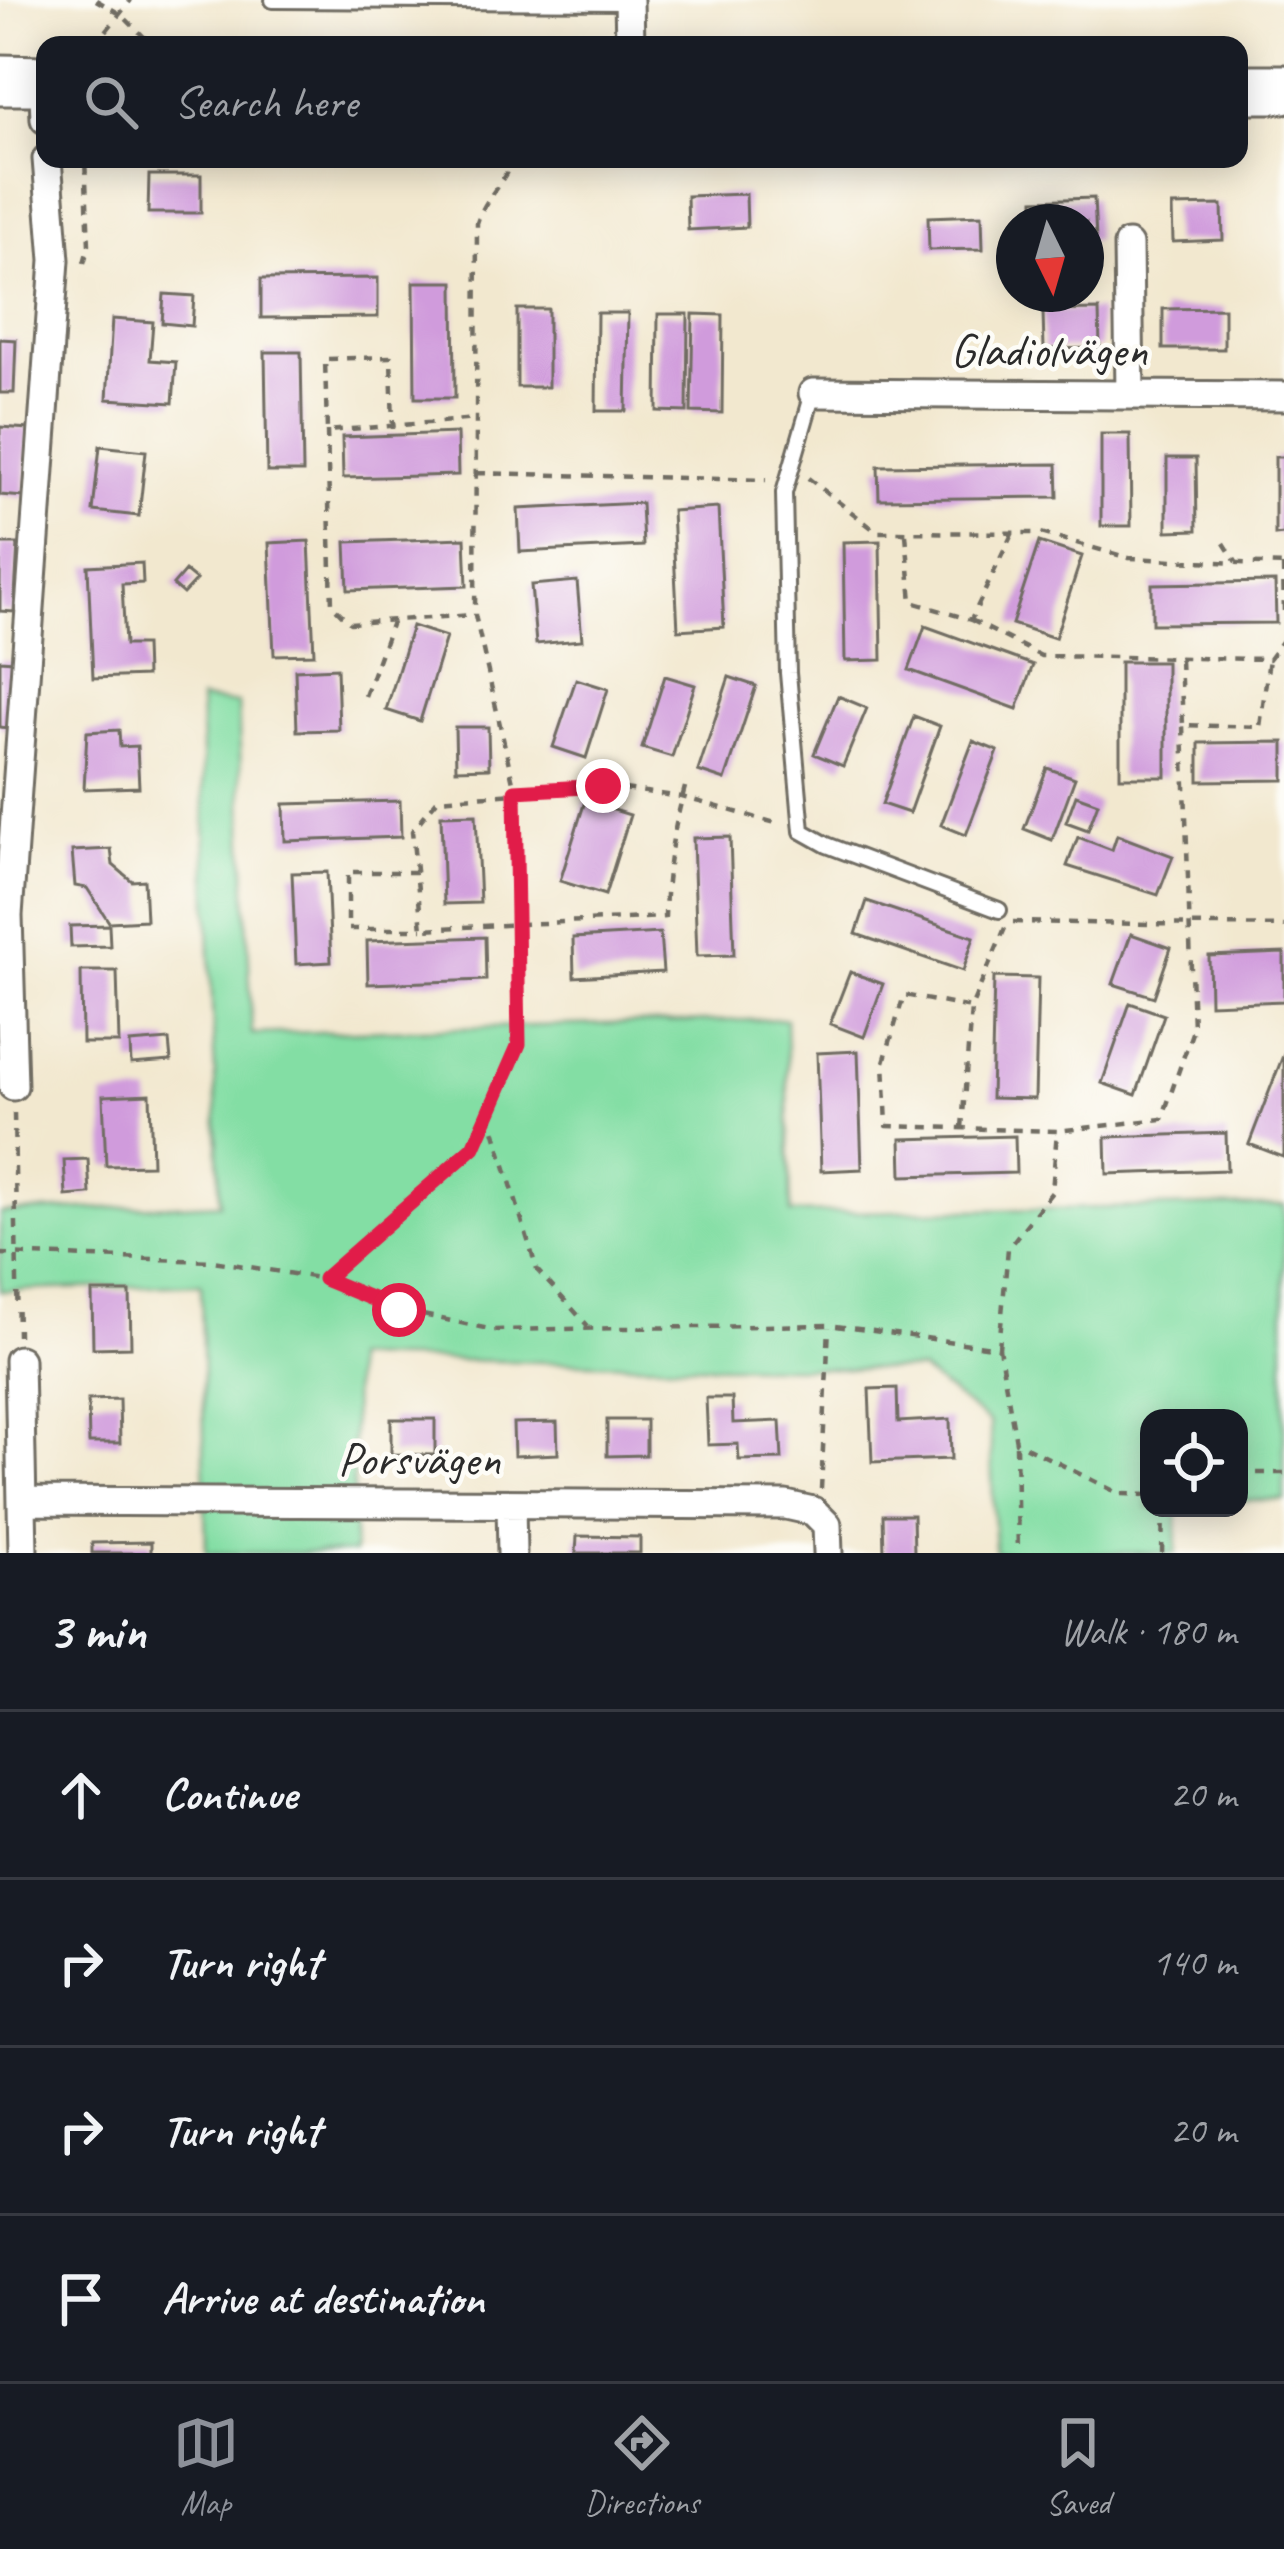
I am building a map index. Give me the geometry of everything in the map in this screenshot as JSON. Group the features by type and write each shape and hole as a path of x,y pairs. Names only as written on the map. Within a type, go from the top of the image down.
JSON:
{"street":[{"path":"629,1 630,36"},
{"path":"0,69 36,70"},
{"path":"1248,79 1284,79"},
{"path":"0,91 36,91"},
{"path":"1248,99 1284,99"},
{"path":"13,1086 8,915 53,277 42,259 38,231 48,172"},
{"path":"1128,244 1130,395"},
{"name":"Gladiolvägen","path":"814,393 1284,396"},
{"path":"19,1360 23,1553"},
{"name":"Porsvägen","path":"24,1501 786,1505 813,1511"},
{"path":"511,1505 512,1553"},
{"path":"813,1511 827,1525 828,1553"}],"lane":[{"path":"273,0 629,1"},
{"path":"814,393 784,493 788,673 802,831 827,845 999,910"}],"path":[{"path":"96,0 122,15 143,36"},
{"path":"103,36 131,0"},
{"path":"53,277 80,270 85,261 85,168"},
{"path":"324,1279 474,1147 519,1044 515,791 475,615 477,223 488,192 509,168"},
{"path":"393,429 391,357 325,359 332,605 350,623 475,615"},
{"path":"327,430 393,429 477,419"},
{"path":"477,473 791,473 877,532 1041,532 1129,558 1283,565 1284,614"},
{"path":"906,532 912,602 971,620 1041,656 1269,659"},
{"path":"971,620 1013,532"},
{"path":"1224,543 1236,562"},
{"path":"365,696 392,622"},
{"path":"1183,725 1260,727 1269,659 1284,639"},
{"path":"971,1009 904,995 884,1063 886,1126 1057,1132 1162,1120 1193,1030 1180,658"},
{"path":"603,786 605,769"},
{"path":"422,929 412,831 438,799 603,786 682,797 802,831"},
{"path":"416,872 348,872 348,929 665,917 667,852 685,787"},
{"path":"962,1128 971,1009 1007,922 1284,926"},
{"path":"13,1086 19,1360"},
{"path":"489,1113 537,1270 589,1328"},
{"path":"1018,1553 1016,1442 999,1348 1008,1248 1052,1192 1057,1132"},
{"path":"0,1254 213,1261 324,1279 399,1310 494,1330 829,1325 999,1348"},
{"path":"813,1511 824,1481 829,1325"},
{"path":"1016,1442 1120,1494 1140,1495"},
{"path":"1248,1473 1284,1473"},
{"path":"1162,1553 1163,1517"}],"green space":[{"path":"200,699 238,704 252,1034 786,1019 791,1213 1284,1205 1284,1500 1248,1500 1248,1409 1140,1409 1140,1517 1178,1517 1176,1553 995,1553 990,1423 921,1370 352,1358 354,1553 206,1553 201,1284 0,1291 0,1213 220,1203"}],"building":[{"path":"149,175 201,175 201,213 148,213"},
{"path":"746,194 747,227 688,230 687,196"},
{"path":"1094,198 1094,204 1034,204 1034,200"},
{"path":"1222,205 1223,240 1173,242 1172,206"},
{"path":"982,215 983,249 929,250 928,217"},
{"path":"378,278 378,317 261,318 261,279"},
{"path":"414,282 454,282 455,398 415,398"},
{"path":"164,294 194,296 192,326 162,323"},
{"path":"1224,308 1224,349 1163,349 1163,309"},
{"path":"517,309 548,309 548,387 517,387"},
{"path":"1043,312 1099,312 1100,348 1044,349"},
{"path":"597,313 628,313 626,411 596,411"},
{"path":"658,314 688,314 687,412 657,411"},
{"path":"693,314 723,315 722,413 691,412"},
{"path":"112,319 153,322 150,360 176,362 173,403 107,399"},
{"path":"0,339 16,340 14,393 0,393"},
{"path":"265,352 301,352 303,472 267,472"},
{"path":"0,427 29,429 24,497 0,495"},
{"path":"457,433 458,475 343,478 342,437"},
{"path":"1101,434 1130,434 1131,526 1101,526"},
{"path":"100,446 146,451 139,516 93,511"},
{"path":"1275,457 1284,457 1284,534 1275,535"},
{"path":"1167,458 1196,458 1197,530 1167,531"},
{"path":"1057,464 1058,497 879,499 878,466"},
{"path":"641,503 643,546 520,552 518,509"},
{"path":"718,508 724,627 678,630 672,511"},
{"path":"465,538 467,586 348,590 346,542"},
{"path":"309,541 314,654 274,655 269,543"},
{"path":"880,541 882,660 845,661 843,542"},
{"path":"1039,542 1082,556 1055,638 1012,624"},
{"path":"0,544 18,544 14,612 0,611"},
{"path":"142,563 143,583 122,584 125,645 145,645 146,676 93,678 88,566"},
{"path":"185,571 196,580 183,594 173,585"},
{"path":"577,581 582,640 536,644 531,585"},
{"path":"1275,582 1276,623 1152,624 1152,584"},
{"path":"412,626 446,637 420,721 386,710"},
{"path":"925,626 1033,665 1017,709 909,670"},
{"path":"0,660 13,661 7,728 0,727"},
{"path":"1120,662 1166,662 1166,777 1120,777"},
{"path":"337,668 339,730 297,731 295,670"},
{"path":"665,676 695,685 672,757 642,748"},
{"path":"729,677 756,686 725,780 698,771"},
{"path":"576,679 608,689 586,758 553,747"},
{"path":"838,696 867,708 843,766 814,754"},
{"path":"914,716 940,726 909,813 882,804"},
{"path":"455,727 488,727 489,768 456,769"},
{"path":"119,730 120,747 137,746 139,787 84,789 87,732"},
{"path":"973,741 998,751 966,835 941,825"},
{"path":"1284,742 1284,780 1199,781 1199,743"},
{"path":"1047,768 1075,778 1052,840 1024,829"},
{"path":"1076,795 1098,803 1088,830 1066,822"},
{"path":"400,801 401,837 285,841 284,804"},
{"path":"585,801 630,815 605,895 560,881"},
{"path":"476,814 480,903 444,904 441,815"},
{"path":"1117,835 1173,856 1158,895 1067,866 1078,837 1112,850"},
{"path":"730,837 734,955 697,956 693,838"},
{"path":"111,849 113,865 132,881 144,880 146,920 109,922 87,888 75,886 72,851"},
{"path":"327,872 331,962 296,964 292,873"},
{"path":"867,901 974,937 963,971 856,934"},
{"path":"109,925 110,946 71,947 70,926"},
{"path":"660,933 663,972 574,977 573,938"},
{"path":"1131,934 1171,948 1154,997 1113,984"},
{"path":"485,937 486,980 368,984 367,941"},
{"path":"1284,953 1284,1001 1210,1004 1209,956"},
{"path":"81,971 117,971 119,1043 82,1043"},
{"path":"850,972 883,984 864,1037 830,1024"},
{"path":"994,977 1038,978 1035,1099 991,1098"},
{"path":"1130,1003 1164,1015 1136,1095 1102,1083"},
{"path":"169,1040 171,1061 131,1064 130,1043"},
{"path":"858,1051 862,1169 821,1171 817,1053"},
{"path":"1284,1053 1284,1154 1283,1157 1249,1144"},
{"path":"150,1094 152,1165 106,1166 103,1096"},
{"path":"1226,1133 1227,1170 1107,1174 1106,1137"},
{"path":"1015,1136 1016,1173 902,1176 901,1139"},
{"path":"88,1159 90,1194 66,1196 64,1160"},
{"path":"92,1292 130,1292 131,1347 93,1348"},
{"path":"897,1388 898,1422 950,1419 951,1459 872,1462 869,1389"},
{"path":"706,1398 732,1398 733,1423 780,1421 782,1459 739,1460 738,1444 708,1445"},
{"path":"119,1399 120,1443 89,1443 88,1400"},
{"path":"391,1419 435,1419 435,1455 391,1454"},
{"path":"607,1420 646,1420 646,1455 607,1456"},
{"path":"557,1422 558,1454 514,1456 513,1423"},
{"path":"883,1515 913,1515 914,1553 884,1553"},
{"path":"577,1536 640,1537 640,1553 576,1553"},
{"path":"151,1542 151,1553 92,1553 92,1543"}],"route":[{"path":"399,1310 324,1279 362,1251 474,1147 519,1044 515,791 603,786"}]}
